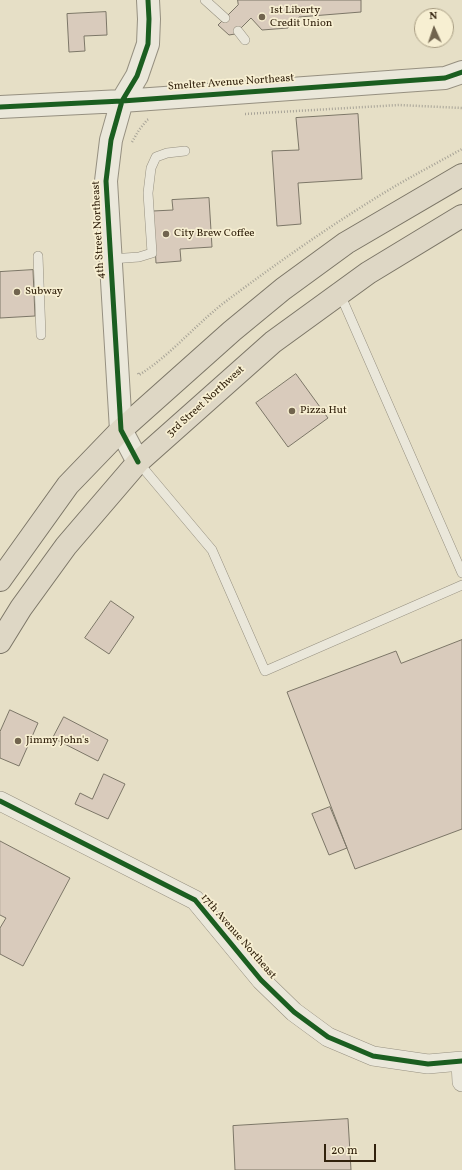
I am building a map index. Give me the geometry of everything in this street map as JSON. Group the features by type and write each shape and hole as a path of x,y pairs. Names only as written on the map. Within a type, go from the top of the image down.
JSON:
{"highway":[{"path":"0,580 68,485 121,430 232,331 283,289 346,243 462,175"},
{"name":"3rd Street Northwest","path":"0,642 21,608 66,546 138,462 273,342 368,273 462,216"}],"street":[{"name":"4th Street Northeast","path":"138,462 121,430 106,181 111,140 122,101 137,76 148,44 148,0"},
{"name":"Smelter Avenue Northeast","path":"0,108 122,101 456,77"},
{"name":"17th Avenue Northeast","path":"0,801 195,900 261,980 294,1012 328,1037 373,1056 428,1064 461,1061"},
{"path":"461,1061 462,1082"}],"lane":[{"path":"206,0 225,18"},
{"path":"238,31 245,40"},
{"path":"111,259 139,257 152,253 148,193 151,168 156,157 167,153 185,151"},
{"path":"38,256 41,335"},
{"path":"340,294 462,573"},
{"path":"138,462 212,550 265,671 462,585"}],"path":[{"path":"239,114 400,105 462,108"},
{"path":"130,146 139,130 147,120 154,117"},
{"path":"136,370 139,375"}],"building":[{"name":"1st Liberty Credit Union","path":"238,0 361,0 361,12 299,17 288,28 262,30 251,18 235,34 229,35 218,25 238,5"},
{"path":"106,12 107,35 84,36 85,51 69,52 67,14"},
{"path":"358,114 362,179 298,183 301,224 277,226 272,151 299,150 296,118"},
{"path":"209,198 212,247 180,249 181,261 156,263 153,211 173,210 172,200"},
{"path":"33,270 35,316 0,318 0,272"},
{"name":"Pizza Hut","path":"296,374 328,418 288,447 256,403"},
{"path":"111,601 134,617 109,654 85,638"},
{"path":"462,640 462,829 355,869 287,692 396,651 401,663"},
{"path":"10,710 38,723 19,766 0,758 0,732"},
{"path":"64,717 108,740 98,761 53,738"},
{"path":"104,774 125,784 108,819 75,804 80,793 92,799"},
{"path":"330,807 347,848 329,855 312,814"},
{"path":"0,841 70,878 23,966 0,954 0,928 6,918 0,915"},
{"path":"348,1119 351,1170 235,1170 233,1126"}],"cycle path":[{"path":"138,462 121,430 106,181 111,140 122,101 137,76 148,44 148,0"},
{"path":"0,107 122,101 445,78 462,72"},
{"path":"0,801 195,900 261,980 294,1012 328,1037 373,1056 428,1064 462,1061"}],"place":[{"name":"1st Liberty Credit Union","path":"262,17"},
{"name":"City Brew Coffee","path":"166,234"},
{"name":"Subway","path":"17,292"},
{"name":"Pizza Hut","path":"292,411"},
{"name":"Jimmy John's","path":"18,741"}]}
